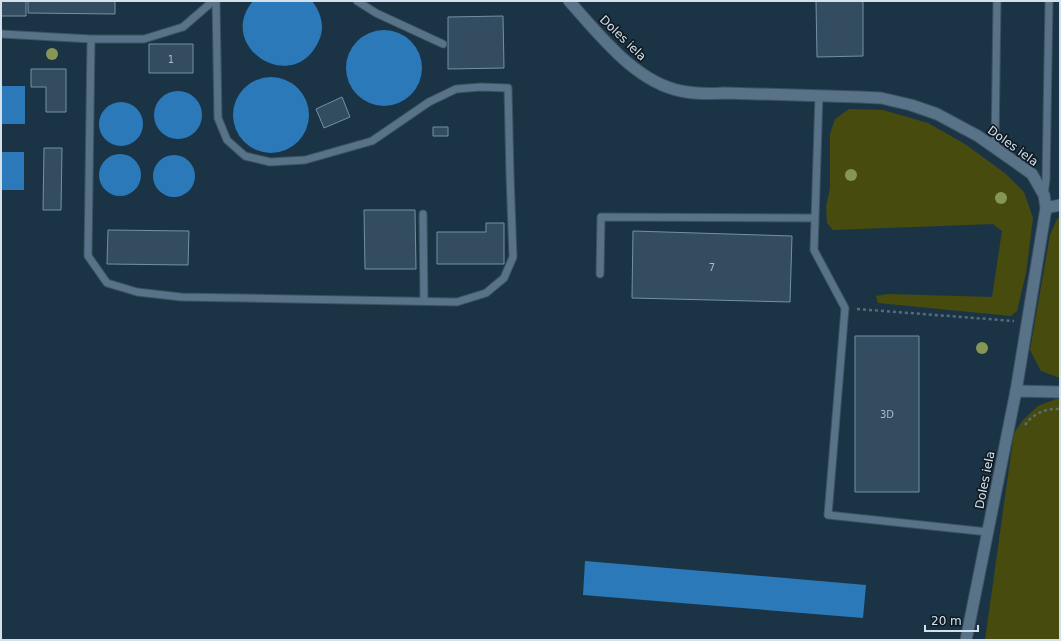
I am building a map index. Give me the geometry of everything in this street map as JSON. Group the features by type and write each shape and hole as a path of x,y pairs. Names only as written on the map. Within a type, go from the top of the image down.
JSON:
{"street":[{"name":"Doles iela","path":"569,1 617,52 637,70 660,84 680,91 701,94 819,95 881,98 912,105 937,114 978,136 1032,174 1044,195 1046,208 1026,322 1016,392 966,640"},
{"path":"1046,208 1060,205"},
{"path":"1016,392 1060,392"}],"lane":[{"path":"1,34 91,39 144,39 183,27 213,1"},
{"path":"91,39 88,256 107,283 137,292 181,297 457,302 486,293 504,278 513,257 508,88 482,86 456,90 428,102 372,141 305,160 270,162 244,156 227,140 218,118 216,1"},
{"path":"357,1 376,13 443,44"},
{"path":"995,147 997,1"},
{"path":"1044,195 1046,180 1049,1"},
{"path":"819,95 814,250 845,308 828,515 988,532"},
{"path":"423,214 424,301"},
{"path":"600,274 601,217 815,218"}],"path":[{"path":"845,308 1026,322"}],"shaded area":[{"path":"849,109 883,110 928,123 965,144 1006,174 1024,192 1033,218 1026,273 1017,311 1011,316 878,303 876,296 888,294 992,297 1002,231 993,224 833,230 827,223 826,207 830,188 830,134 835,119"},
{"path":"1060,217 1060,378 1041,371 1030,350 1050,235 1057,219"},
{"path":"1056,399 1060,399 1060,640 985,640 1014,433 1023,420 1038,406"}],"water":[{"path":"253,1 312,1 321,18 322,28 320,38 309,56 294,64 278,65 263,60 251,49 244,35 244,18"},
{"path":"376,30 392,30 405,36 416,47 422,60 420,83 405,100 392,106 376,106 363,100 348,83 346,76 346,60 352,47 369,32"},
{"path":"263,77 279,77 292,83 303,94 309,107 307,130 292,147 279,153 263,153 250,147 235,130 233,123 233,107 239,94 256,79"},
{"path":"1,86 25,86 25,124 1,124"},
{"path":"173,91 183,91 192,95 198,101 201,106 201,124 192,135 183,139 173,139 164,135 158,129 154,120 154,110 158,101 164,95"},
{"path":"121,102 133,106 139,112 143,124 139,136 133,142 121,146 109,142 103,136 99,124 103,112 109,106"},
{"path":"1,152 24,152 24,190 1,190"},
{"path":"116,154 124,154 135,160 141,171 141,179 135,190 124,196 116,196 105,190 99,179 99,171 105,160"},
{"path":"170,155 178,155 189,161 195,172 195,180 189,191 178,197 170,197 159,191 153,180 153,172 159,161"},
{"path":"585,561 866,585 863,618 583,595"}],"building":[{"path":"1,1 26,1 26,16 1,16"},
{"path":"28,1 115,1 115,14 28,13"},
{"path":"816,1 863,1 863,56 817,57"},
{"path":"503,16 504,68 448,69 448,17"},
{"path":"149,44 193,44 193,73 149,73"},
{"path":"31,69 66,69 66,112 46,112 46,87 31,87"},
{"path":"342,97 350,117 324,128 316,109"},
{"path":"433,127 448,127 448,136 433,136"},
{"path":"44,148 62,148 61,210 43,210"},
{"path":"364,210 415,210 416,269 365,269"},
{"path":"486,223 504,223 504,264 437,264 437,232 486,232"},
{"path":"108,230 189,231 188,265 107,264"},
{"path":"633,231 792,236 790,302 632,298"},
{"path":"855,336 919,336 919,492 855,492"}]}
